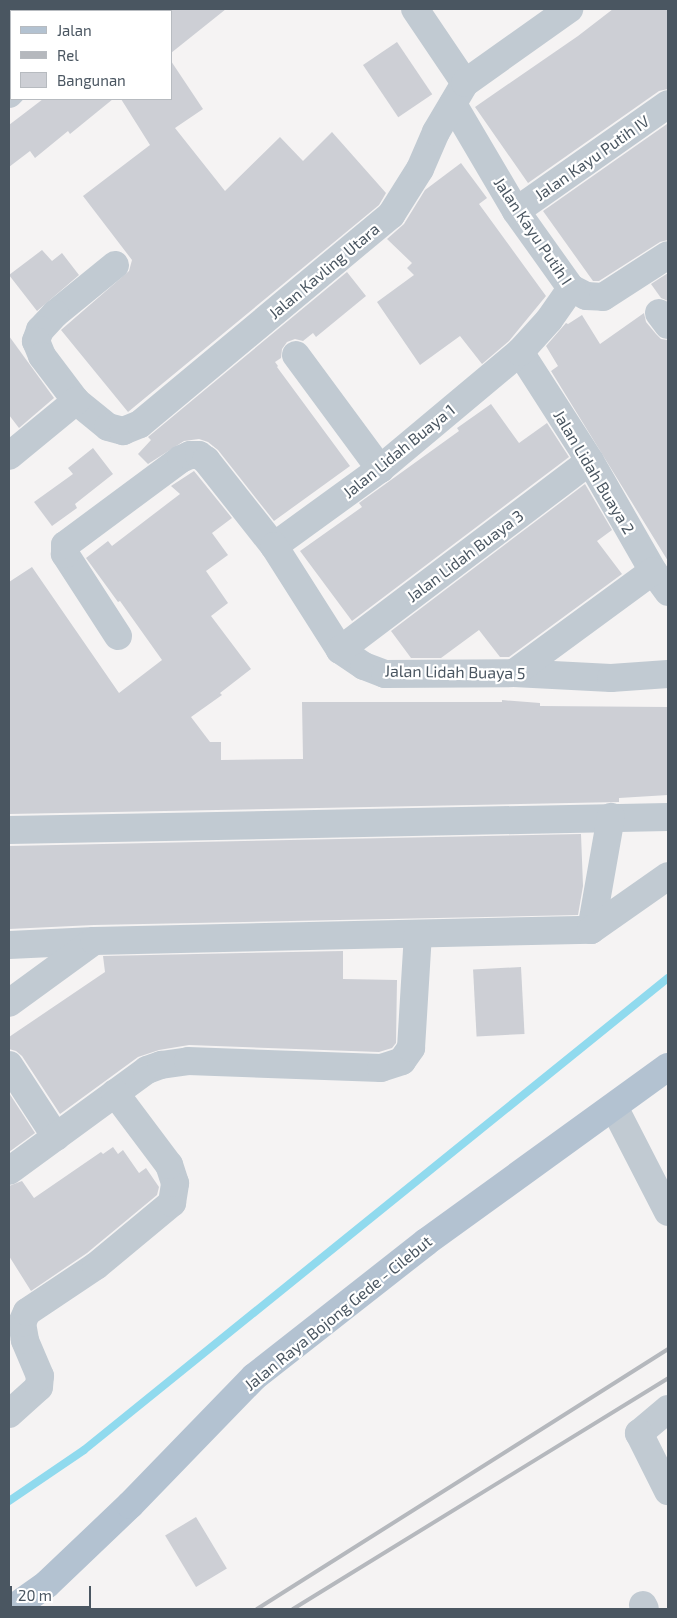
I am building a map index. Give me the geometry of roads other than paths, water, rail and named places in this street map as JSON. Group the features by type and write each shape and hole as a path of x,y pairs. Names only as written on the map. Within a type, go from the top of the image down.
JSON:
{"main road":[{"name":"Jalan Raya Bojong Gede - Cilebut","path":"12,1609 47,1584 95,1538 254,1377 426,1242 668,1067"}],"street":[{"name":"Jalan Kayu Putih I","path":"415,9 516,211 571,288 586,296 603,297 668,255"},
{"path":"459,94 559,11"},
{"name":"Jalan Kavling Utara","path":"76,401 108,427 123,431 140,424 391,215 420,169 436,132 459,94"},
{"name":"Jalan Kayu Putih IV","path":"516,211 668,104"},
{"path":"9,456 76,401 42,356 36,341 40,330 55,314 115,265"},
{"name":"Jalan Lidah Buaya 1","path":"274,546 380,469 520,352 549,320 571,288"},
{"name":"Jalan Lidah Buaya 2","path":"520,352 590,461 661,581"},
{"path":"296,354 380,469"},
{"name":"Jalan Lidah Buaya 5","path":"118,636 65,554 65,545 182,460 190,455 199,455 206,460 274,546 340,650 364,666 385,674 514,673 611,678 668,674"},
{"name":"Jalan Lidah Buaya 3","path":"340,650 590,461"},
{"path":"514,673 661,581"},
{"path":"591,930 611,817"},
{"path":"9,830 668,817"},
{"path":"9,945 94,941 591,930 668,876"},
{"path":"9,1171 147,1070 188,1061 381,1068 402,1061 411,1048 418,934"},
{"path":"9,1003 94,941"},
{"path":"9,1065 56,1137"},
{"path":"9,1414 39,1387 40,1376 25,1340 22,1323 27,1312 96,1266 172,1203 175,1183 169,1165 115,1094"},
{"path":"614,1107 668,1212"},
{"path":"668,1409 639,1433 668,1491"}],"waterway":[{"path":"9,1501 84,1450 668,978"}],"railway":[{"path":"257,1609 668,1349"},
{"path":"293,1609 668,1378"}]}
